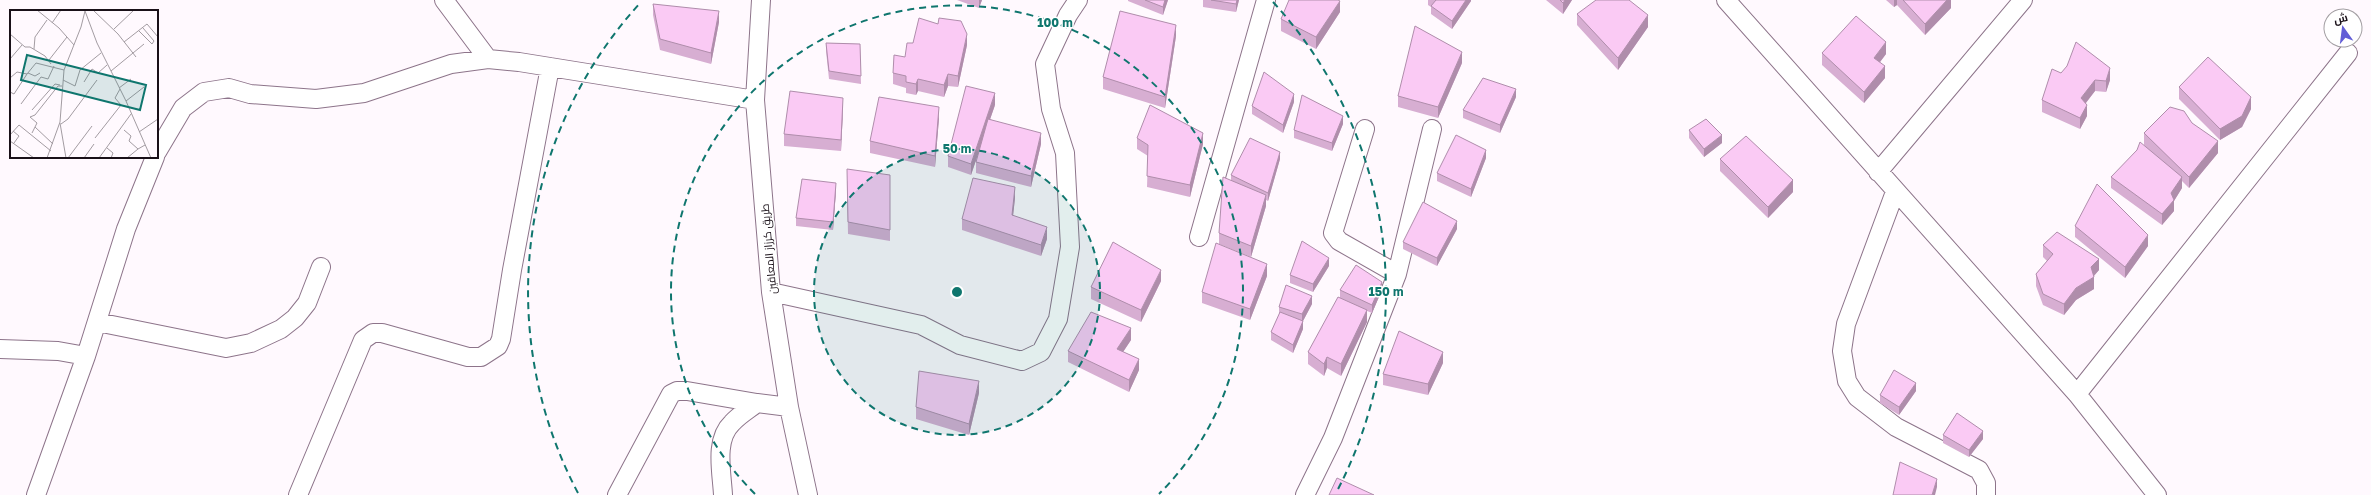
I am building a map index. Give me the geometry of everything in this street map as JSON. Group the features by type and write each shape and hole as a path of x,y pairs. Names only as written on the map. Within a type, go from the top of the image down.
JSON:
{"street":[{"path":"444,0 488,59"},
{"name":"طريق كرزاز المعاقين","path":"760,0 755,100 772,292 789,407 808,495"},
{"path":"772,292 921,324 960,345 1022,361 1041,352 1058,319 1070,247 1065,153 1051,109 1045,64 1068,15 1078,0"},
{"path":"1199,237 1266,0"},
{"path":"1726,0 1895,192 2077,394 2157,495"},
{"path":"1878,172 2023,0"},
{"path":"2077,394 2348,53"},
{"path":"158,150 183,108 204,92 230,88 250,94 316,99 364,93 451,64 488,59 550,67 755,100"},
{"path":"298,495 363,340 373,333 382,332 468,357 481,356 498,346 504,328 512,270 550,67"},
{"path":"1365,129 1333,233 1339,241 1397,274"},
{"path":"1305,495 1333,438 1397,274 1432,129"},
{"path":"36,495 86,356 126,229 155,158"},
{"path":"1895,192 1846,324 1842,351 1847,381 1857,397 1896,427 1979,470 1986,483 1986,495"},
{"path":"97,322 226,348 251,343 281,329 295,318 307,303 321,267"},
{"path":"0,349 58,352 86,356"},
{"path":"617,495 671,394 677,391 687,391 789,407"},
{"path":"723,495 721,450 724,436 731,423 756,403"}],"building":[{"path":"1145,0 1165,0 1163,7"},
{"path":"1211,0 1237,0 1236,4"},
{"path":"1289,0 1340,1 1316,37 1281,19"},
{"path":"1436,0 1466,0 1452,21 1431,6"},
{"path":"1596,0 1629,0 1648,15 1618,58 1577,14"},
{"path":"1903,0 1947,0 1925,24"},
{"path":"653,4 719,11 711,53 660,39"},
{"path":"1120,11 1176,25 1165,97 1103,77"},
{"path":"1856,16 1886,42 1874,58 1885,66 1864,92 1822,53"},
{"path":"919,18 938,24 939,18 961,21 967,34 958,76 948,74 944,85 918,79 916,84 906,82 906,76 893,73 894,55 905,57 907,43 913,43"},
{"path":"1415,26 1462,52 1438,107 1398,96"},
{"path":"2076,42 2110,68 2106,81 2095,80 2081,98 2087,105 2080,118 2042,100 2052,69 2061,73 2067,66"},
{"path":"826,43 860,44 861,76 829,71"},
{"path":"2208,57 2251,97 2242,116 2220,129 2179,87"},
{"path":"1264,72 1294,94 1283,125 1252,106"},
{"path":"1483,78 1516,89 1500,125 1463,110"},
{"path":"966,86 995,93 971,164 948,156"},
{"path":"790,91 843,98 841,140 784,134"},
{"path":"1302,95 1343,116 1332,143 1294,130"},
{"path":"879,97 939,107 935,156 870,141"},
{"path":"1150,105 1203,133 1190,185 1147,176 1148,145 1137,138"},
{"path":"2170,107 2184,111 2192,123 2218,141 2189,177 2144,133"},
{"path":"988,119 1041,133 1031,176 976,162"},
{"path":"1706,119 1722,135 1704,149 1689,130"},
{"path":"1456,135 1486,150 1471,189 1437,173"},
{"path":"1746,136 1793,180 1768,207 1720,159"},
{"path":"1250,138 1280,152 1268,193 1231,175"},
{"path":"2140,142 2182,177 2171,193 2174,200 2162,214 2111,177 2137,150"},
{"path":"847,169 890,175 890,230 848,222"},
{"path":"1223,177 1266,195 1251,246 1219,233"},
{"path":"973,178 1015,187 1012,215 1047,227 1041,245 962,219"},
{"path":"802,179 836,183 833,222 796,218"},
{"path":"2097,184 2148,235 2125,267 2075,226"},
{"path":"1423,202 1457,221 1437,258 1403,242"},
{"path":"2057,232 2099,259 2091,267 2094,277 2076,288 2064,304 2043,294 2036,274 2053,254 2043,245"},
{"path":"1302,241 1329,258 1313,284 1290,275"},
{"path":"1113,242 1161,270 1141,310 1091,287"},
{"path":"1216,243 1267,264 1250,309 1202,292"},
{"path":"1356,265 1382,282 1372,305 1340,290"},
{"path":"1286,285 1312,296 1302,314 1279,307"},
{"path":"1338,297 1367,310 1341,364 1327,357 1324,364 1308,352"},
{"path":"1091,312 1131,328 1117,349 1139,359 1129,380 1068,351"},
{"path":"1280,312 1303,321 1293,345 1271,332"},
{"path":"1399,331 1443,352 1428,384 1383,374"},
{"path":"1894,370 1916,383 1899,407 1880,395"},
{"path":"919,371 979,381 969,424 916,407"},
{"path":"1957,413 1983,431 1969,450 1943,435"},
{"path":"1900,462 1937,479 1932,495 1893,495"},
{"path":"1337,478 1374,495 1329,495"}]}
